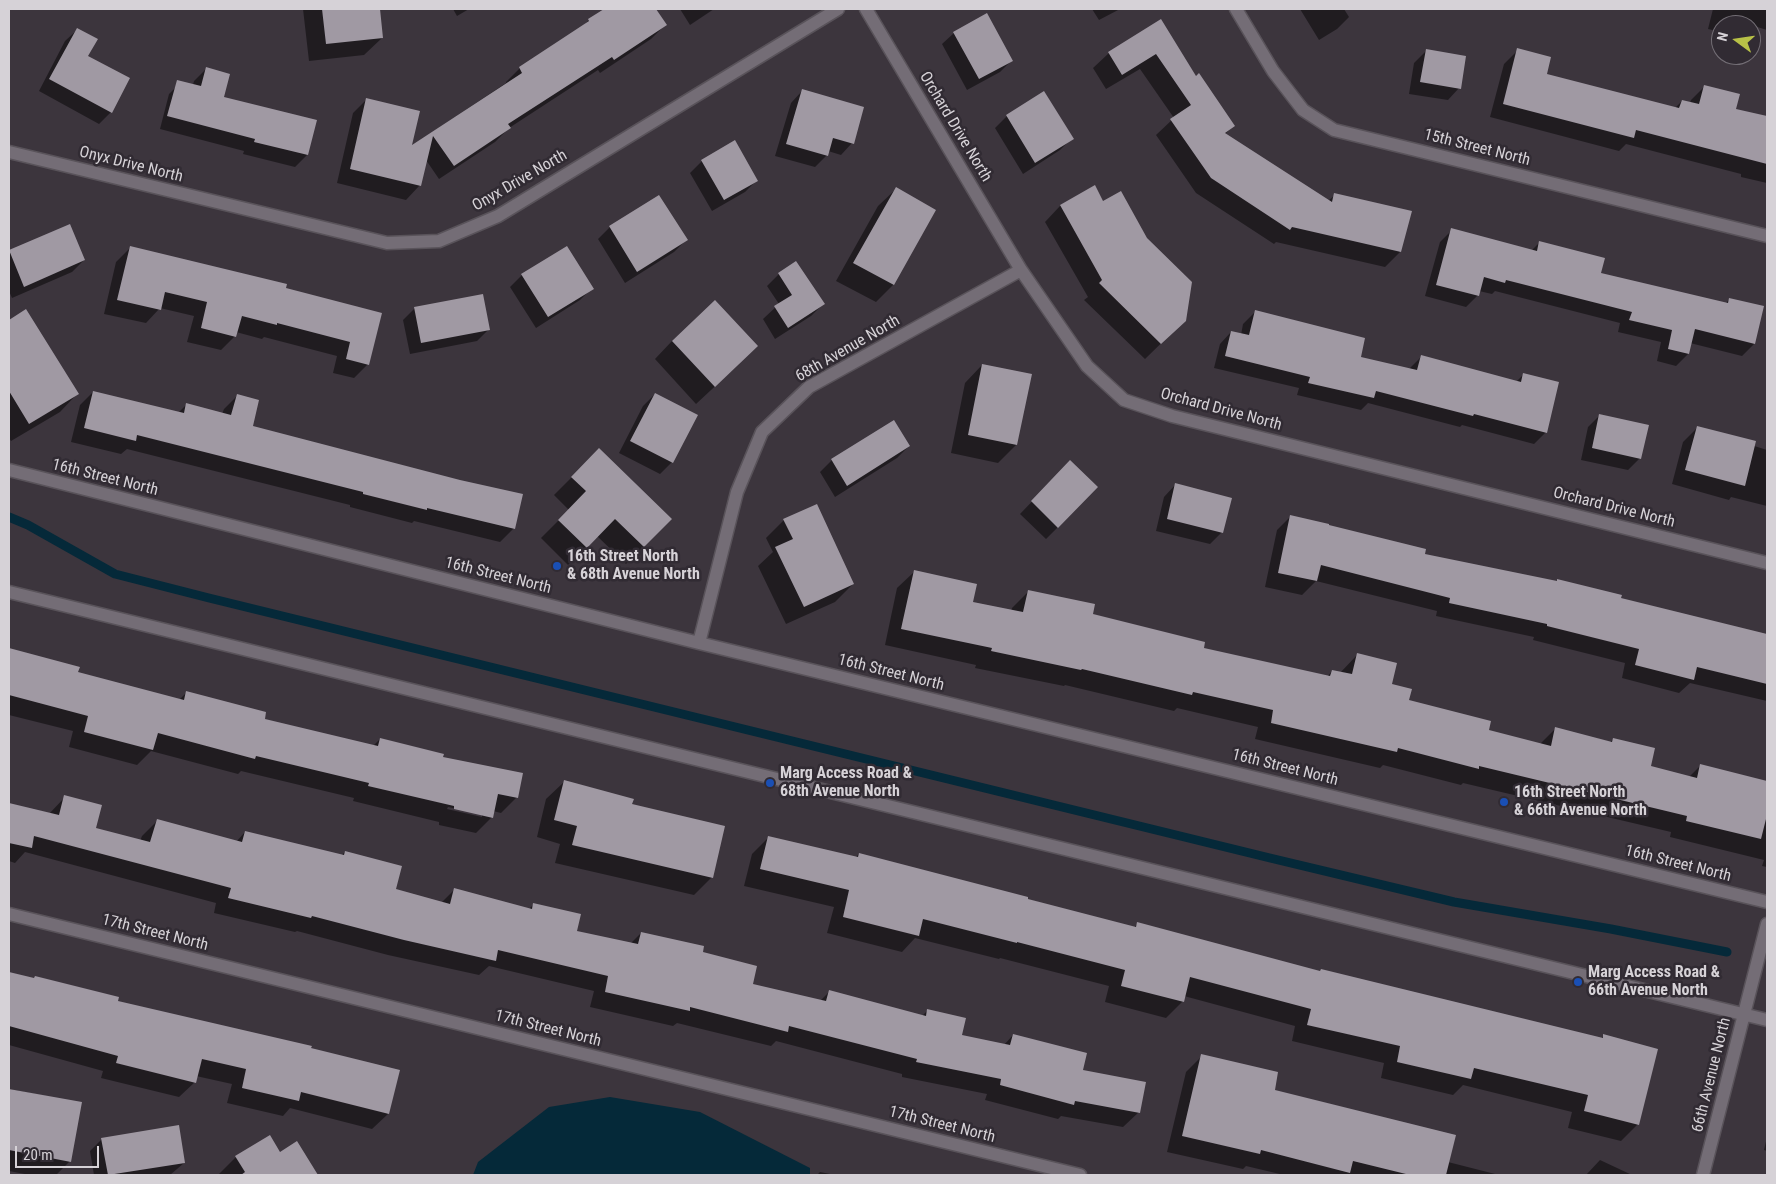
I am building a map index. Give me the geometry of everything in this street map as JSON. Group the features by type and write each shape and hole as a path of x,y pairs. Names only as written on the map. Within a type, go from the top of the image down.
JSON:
{"street":[{"name":"Onyx Drive North","path":"9,152 387,243 438,241 498,216 838,9"},
{"name":"Orchard Drive North","path":"866,9 1021,270 1088,366 1124,400 1172,416 1767,563"},
{"name":"15th Street North","path":"1236,9 1273,71 1303,110 1334,130 1767,236"},
{"name":"68th Avenue North","path":"699,643 737,492 762,432 808,387 1021,270"},
{"name":"16th Street North","path":"9,470 699,643 1767,902"},
{"path":"9,592 1767,1020"},
{"name":"17th Street North","path":"9,914 1080,1175"},
{"name":"66th Avenue North","path":"1703,1175 1767,924"}],"water":[{"path":"610,1097 700,1112 810,1168 810,1175 473,1175 478,1162 549,1107"}],"building":[{"path":"322,9 380,9 383,38 326,44"},
{"path":"604,9 656,9 667,25 614,60 612,57 508,124 511,128 454,166 433,136 421,186 350,169 366,98 420,111 412,145 522,73 519,67"},
{"path":"987,13 1013,61 979,79 953,32"},
{"path":"1161,19 1196,76 1199,73 1235,126 1225,133 1332,202 1334,193 1412,211 1401,252 1292,227 1290,230 1211,178 1170,119 1191,105 1156,54 1122,75 1108,52"},
{"path":"77,28 98,39 88,56 130,78 112,113 49,79"},
{"path":"1517,48 1551,57 1547,74 1679,108 1682,100 1699,104 1704,85 1740,94 1736,109 1767,116 1767,164 1636,130 1634,138 1503,104"},
{"path":"1426,49 1466,56 1461,89 1420,82"},
{"path":"206,67 230,74 224,97 317,120 308,155 254,142 255,139 167,116 177,80 201,86"},
{"path":"802,89 864,107 854,144 833,138 828,156 786,144"},
{"path":"1044,91 1074,139 1035,163 1006,115"},
{"path":"735,140 758,181 724,200 701,160"},
{"path":"1095,185 1103,201 1121,191 1147,238 1192,282 1186,321 1161,344 1099,283 1102,280 1060,205"},
{"path":"896,187 936,210 894,285 853,263"},
{"path":"659,195 688,240 637,272 609,226"},
{"path":"70,224 85,260 24,287 9,250"},
{"path":"1451,228 1537,251 1539,241 1605,258 1601,273 1728,303 1729,298 1764,306 1755,344 1695,329 1689,354 1668,349 1672,330 1629,320 1632,312 1506,280 1505,283 1484,277 1479,296 1436,285"},
{"path":"130,246 287,284 286,288 382,313 369,365 346,359 350,342 277,323 277,325 242,316 236,337 201,328 207,302 165,292 161,310 117,300"},
{"path":"567,246 594,289 548,317 521,274"},
{"path":"796,261 825,304 788,328 774,306 792,295 778,273"},
{"path":"483,294 490,330 421,343 414,307"},
{"path":"715,300 758,346 715,387 672,341"},
{"path":"26,309 79,394 29,424 9,391 9,320"},
{"path":"1255,310 1365,338 1361,357 1417,370 1421,355 1521,382 1523,373 1559,382 1547,433 1376,391 1374,398 1308,383 1310,377 1225,356 1231,331 1249,335"},
{"path":"982,364 1032,374 1017,445 968,435"},
{"path":"93,391 184,413 186,403 231,415 237,394 259,400 253,426 460,480 523,494 515,529 427,508 427,510 137,435 136,441 84,428"},
{"path":"655,393 698,415 673,463 630,441"},
{"path":"1599,414 1649,425 1641,459 1592,448"},
{"path":"894,420 910,446 847,486 831,459"},
{"path":"1697,426 1756,441 1745,486 1685,470"},
{"path":"599,448 672,519 644,547 615,519 587,548 558,520 586,491 571,477"},
{"path":"1070,460 1098,487 1058,528 1031,501"},
{"path":"1175,483 1232,498 1223,533 1167,519"},
{"path":"817,504 854,584 804,607 775,547 793,539 783,519"},
{"path":"1290,515 1426,549 1425,554 1557,581 1557,579 1622,595 1621,598 1767,634 1767,684 1697,667 1694,680 1635,665 1639,649 1547,626 1547,624 1449,603 1450,598 1321,565 1317,581 1278,573"},
{"path":"914,570 977,584 973,602 1023,612 1028,590 1095,604 1093,614 1205,642 1204,648 1330,676 1332,670 1352,674 1357,653 1397,663 1392,684 1412,689 1409,700 1491,721 1489,730 1551,746 1555,727 1612,742 1613,738 1655,748 1651,766 1697,778 1700,764 1767,781 1767,815 1761,839 1686,821 1687,816 1479,766 1479,769 1398,748 1397,752 1271,723 1273,710 1193,692 1192,695 1082,669 991,651 992,648 901,629"},
{"path":"9,648 80,667 78,672 184,700 186,691 266,712 265,719 378,746 380,738 444,754 443,757 523,773 518,798 498,794 493,818 454,809 454,806 368,786 369,783 256,756 255,759 158,733 153,750 84,732 88,716 9,695"},
{"path":"564,780 634,799 632,804 725,826 713,878 572,845 577,826 554,820"},
{"path":"64,795 102,805 96,828 150,842 157,819 242,842 245,831 344,855 345,851 402,866 396,889 450,904 454,888 532,909 533,903 581,914 577,931 638,944 641,932 704,946 703,952 757,966 753,984 826,1001 829,990 926,1016 927,1009 966,1018 962,1035 1010,1045 1013,1034 1087,1053 1083,1070 1146,1082 1140,1113 1075,1101 1074,1105 1000,1085 1001,1079 916,1062 917,1059 789,1026 788,1032 690,1007 690,1011 605,992 608,976 498,950 496,961 312,916 311,918 228,898 231,888 34,836 32,848 9,843 9,803 59,815"},
{"path":"768,836 858,857 859,853 1136,927 1137,922 1320,971 1321,969 1603,1038 1603,1034 1658,1049 1639,1125 1584,1111 1588,1095 1474,1068 1471,1079 1397,1062 1400,1046 1307,1025 1311,1009 1190,977 1184,1002 1121,986 1125,970 1017,942 923,919 919,936 843,917 849,890 760,869"},
{"path":"9,972 34,978 35,976 119,997 118,1001 312,1046 311,1048 400,1070 389,1114 301,1092 299,1101 242,1088 246,1069 202,1059 196,1083 116,1063 118,1056 9,1026"},
{"path":"1201,1054 1278,1072 1275,1090 1456,1135 1446,1175 1410,1175 1353,1161 1350,1173 1261,1150 1260,1154 1182,1136"},
{"path":"9,1089 82,1102 71,1162 9,1150"},
{"path":"179,1125 185,1163 108,1175 101,1138"},
{"path":"270,1135 280,1152 297,1141 318,1175 241,1175 245,1172 235,1156"}],"waterway":[{"path":"9,517 28,525 115,574 209,598 1454,902 1611,929 1727,952"}],"place":[{"name":"16th Street North & 68th Avenue North","path":"557,566"},
{"name":"Marg Access Road & 68th Avenue North","path":"770,783"},
{"name":"16th Street North & 66th Avenue North","path":"1504,802"},
{"name":"Marg Access Road & 66th Avenue North","path":"1578,982"}]}
